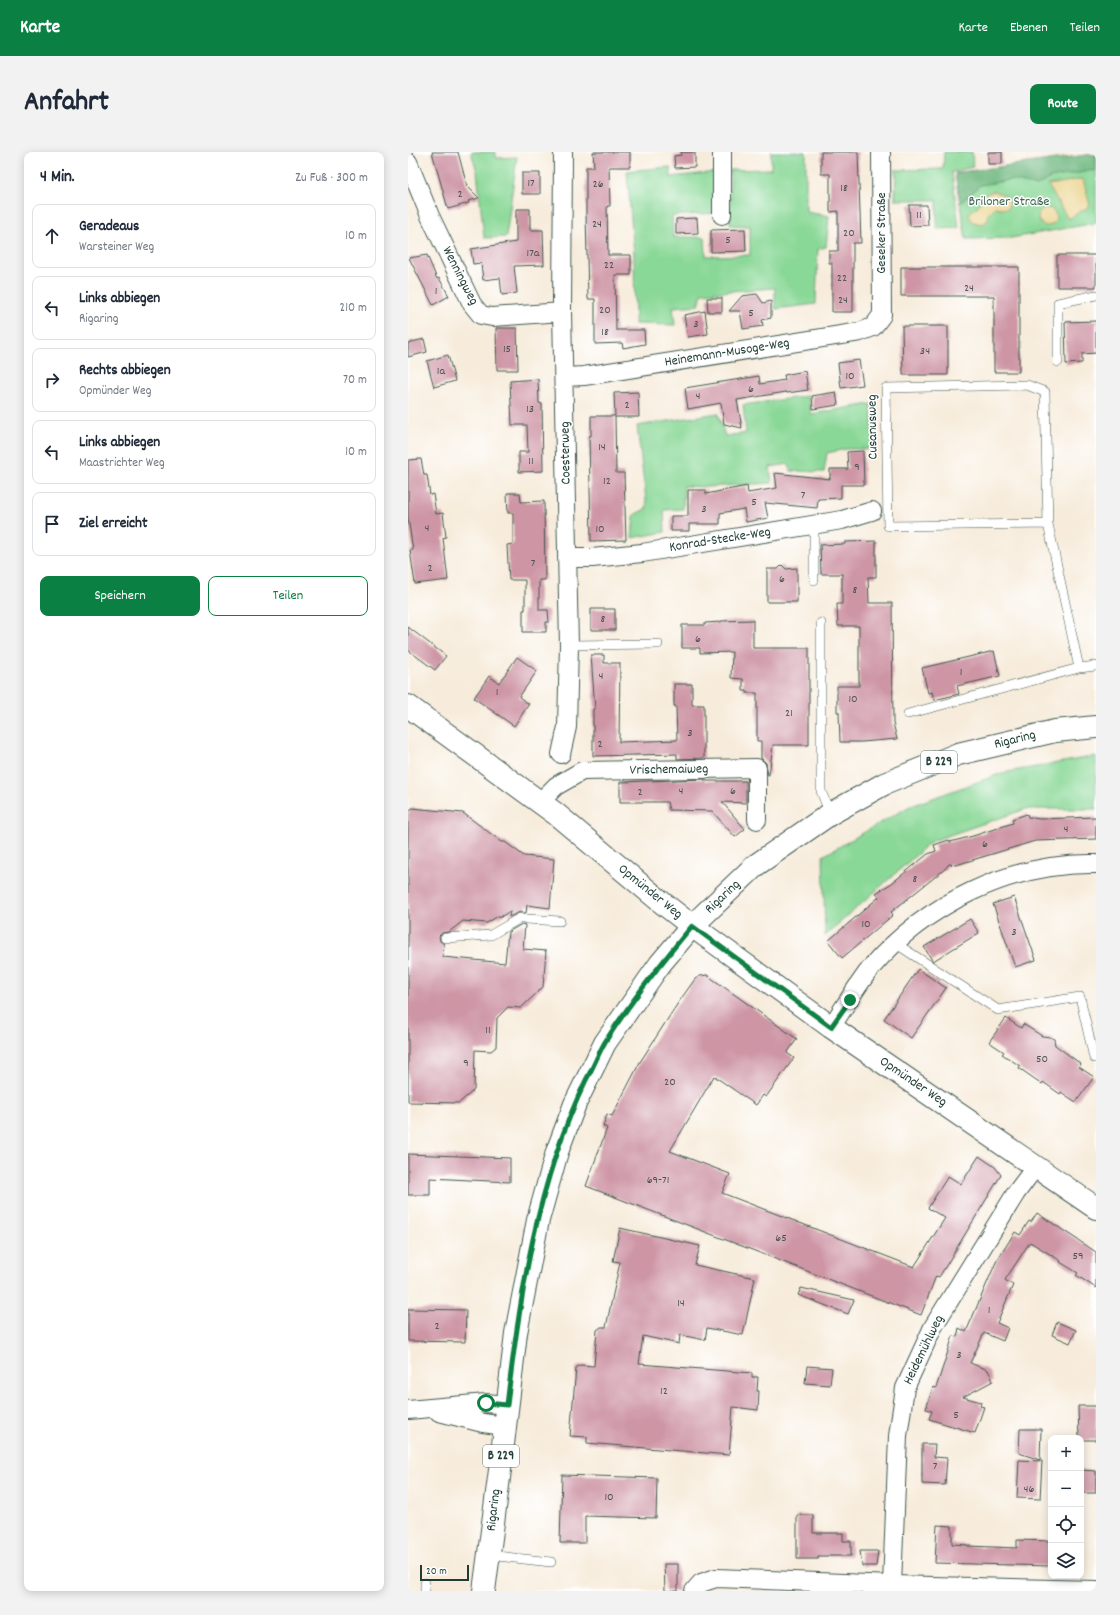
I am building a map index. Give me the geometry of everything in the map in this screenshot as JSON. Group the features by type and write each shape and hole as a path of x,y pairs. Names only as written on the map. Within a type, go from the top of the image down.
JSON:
{"main road":[{"name":"Opmünder Weg","path":"408,706 540,802 692,926 831,1027 1096,1208"},
{"name":"Rigaring","path":"484,1591 516,1333 538,1220 557,1152 575,1104 604,1043 660,964 692,926 756,866 830,814 884,784 958,754 1055,731 1096,727"}],"street":[{"name":"Coesterweg","path":"561,754 567,727 568,645 565,377 562,312 563,152"},
{"path":"722,152 722,215"},
{"name":"Geseker Straße","path":"881,152 882,315"},
{"name":"Wenningweg","path":"408,162 430,216 472,304 481,315 492,317 562,312"},
{"name":"Heinemann-Musoge-Weg","path":"565,377 592,375 860,332 873,327 882,315"},
{"name":"Konrad-Stecke-Weg","path":"567,558 592,558 642,553 814,525 842,520 872,512"},
{"name":"Vrischemaiweg","path":"540,802 556,786 582,772 756,768 757,820"},
{"path":"831,1027 870,970 895,943 943,906 980,888 1028,870 1082,864 1096,864"},
{"name":"Heidemühlweg","path":"892,1585 898,1436 905,1388 934,1328 1016,1193 1036,1166"},
{"path":"408,1410 486,1403 507,1405"},
{"path":"426,1409 483,1423 505,1426"},
{"path":"694,1591 701,1583 716,1578 892,1585 1092,1590"}],"lane":[{"path":"1058,362 1058,303 1096,295"},
{"name":"Cusanusweg","path":"1048,524 888,526 886,388 1027,385 1045,392 1048,524 1079,668"},
{"path":"814,525 814,580"},
{"path":"820,622 821,791 830,814"},
{"path":"568,645 658,644"},
{"path":"908,714 1079,668 1096,666"},
{"path":"445,938 491,935 523,918 560,921"},
{"path":"895,943 998,1010 1080,997 1094,1058"},
{"path":"488,1555 551,1562"}],"green space":[{"path":"471,152 495,152 496,158 517,157 506,237 484,238 477,171"},
{"path":"771,152 806,152 806,212 829,216 826,247 818,249 816,304 775,309 775,288 702,293 699,305 673,307 675,325 635,324 634,254 627,171 670,167 671,177 716,172 716,213 672,216 673,237 705,237 706,256 750,255 750,226 730,225 730,170 771,169"},
{"path":"944,152 972,152 973,167 952,172 959,228 937,229 937,200 895,200 896,170 943,169"},
{"name":"Briloner Straße","path":"1096,155 1096,223 1011,238 966,239 955,173"},
{"path":"1096,155 1096,170 1050,178 1037,186 1011,180 981,185 960,203 955,173"},
{"path":"808,396 811,414 871,404 874,449 846,449 827,453 824,472 791,471 789,464 770,467 772,483 706,487 684,486 683,509 664,510 665,532 632,538 634,515 647,508 637,426 718,413 725,436 746,433 743,405"},
{"path":"1096,756 1096,809 1026,809 932,841 825,936 823,856 908,807 1002,773"}],"sand":[{"path":"1083,179 1090,206 1068,219 1048,185"},
{"path":"994,191 1006,196 1010,203 1007,209 995,207 988,214 988,220 983,224 973,222 969,216 970,212 977,207 986,194"},
{"path":"1043,208 1051,208 1056,213 1054,224 1051,226 1043,226 1038,221 1038,213"}],"building":[{"path":"432,152 458,152 467,186 479,198 468,201 469,203 448,209"},
{"path":"593,152 630,152 630,167 609,167 610,206 607,206 608,255 631,255 631,275 615,275 616,330 644,330 645,344 623,348 622,343 595,344 595,299 588,299 586,214 586,167 594,167"},
{"path":"681,152 695,152 695,167 675,168 674,156 681,155"},
{"path":"821,152 858,152 861,243 853,243 853,312 832,312 832,263 829,263 829,251 838,251 838,211 830,212 830,174 821,174"},
{"path":"988,152 1002,152 1002,164 988,164"},
{"path":"522,173 540,173 540,194 522,194"},
{"path":"909,205 927,205 928,225 910,226"},
{"path":"516,209 530,209 530,230 543,230 544,265 514,266 517,293 502,295 500,278 483,280 481,263 473,264 471,249 516,242"},
{"path":"697,218 698,233 676,234 676,219"},
{"path":"745,229 746,251 711,252 711,230"},
{"path":"427,255 437,279 439,278 449,296 433,305 409,258"},
{"path":"1057,255 1096,255 1096,287 1057,287"},
{"path":"901,267 1019,267 1019,372 994,372 994,296 901,296"},
{"path":"757,294 763,303 771,301 771,318 762,320 763,326 743,329 740,311 729,311 742,296"},
{"path":"707,298 722,298 722,312 708,312"},
{"path":"705,311 708,334 688,337 684,315"},
{"path":"1096,321 1096,353 1082,354 1082,363 1066,364 1065,322"},
{"path":"902,326 948,326 948,375 903,375"},
{"path":"496,328 517,328 518,370 497,370"},
{"path":"424,339 427,352 408,357 408,343"},
{"path":"448,355 455,381 434,387 427,361"},
{"path":"859,360 863,385 841,388 838,363"},
{"path":"805,371 808,390 737,400 742,428 724,424 721,403 688,409 685,388 759,376 760,384 785,380 784,375"},
{"path":"538,379 539,403 542,404 543,471 519,472 519,452 528,452 527,425 512,425 510,381"},
{"path":"638,392 639,417 615,417 616,473 624,473 626,540 591,541 589,436 591,436 591,416 615,416 614,393"},
{"path":"836,392 838,405 813,409 812,396"},
{"path":"863,451 864,485 841,485 841,498 818,499 817,508 765,503 768,518 746,522 744,509 720,513 720,524 689,524 689,531 671,531 671,516 688,516 688,490 706,490 706,494 747,486 748,493 777,488 775,473 830,479 830,469 848,469 847,452"},
{"path":"421,459 424,475 427,475 430,495 433,494 436,514 443,513 446,537 443,538 448,580 415,584 410,550 413,550 408,518 408,460"},
{"path":"507,493 520,493 521,502 544,501 545,580 539,580 539,610 548,610 549,622 546,622 546,632 523,632 525,580 509,580 507,545 513,544 513,513 508,513"},
{"path":"876,541 876,577 868,577 869,603 892,603 893,723 897,739 840,742 839,712 837,712 837,686 859,686 859,626 838,626 837,604 842,604 842,574 821,574 820,545 845,544 845,542"},
{"path":"782,565 786,569 797,568 797,602 767,602 767,569 778,569"},
{"path":"591,609 615,609 615,630 591,630"},
{"path":"753,620 753,648 809,648 809,745 773,745 769,775 766,763 761,758 761,741 757,741 757,693 747,693 747,691 743,691 743,679 731,678 732,652 700,653 700,648 682,648 682,625 705,625 705,623 721,621"},
{"path":"408,627 446,656 435,670 408,650"},
{"path":"994,651 1000,676 957,686 959,694 934,700 932,692 928,693 922,668"},
{"path":"591,655 604,655 604,663 620,663 619,742 677,740 674,684 692,684 692,705 704,705 704,758 677,759 677,754 593,756 593,709 595,709"},
{"path":"517,657 537,671 519,697 529,704 514,726 474,698 489,676 499,683"},
{"path":"705,779 705,781 746,781 746,803 722,802 745,829 735,837 712,811 669,810 667,802 620,802 620,782"},
{"path":"412,808 463,813 502,842 505,842 524,856 554,859 550,908 527,905 526,913 520,912 509,917 510,911 487,923 463,921 449,932 442,933 439,936 440,941 444,944 443,957 505,963 508,932 522,924 525,925 523,949 546,951 543,987 521,1008 508,1007 497,1018 496,1047 491,1051 475,1050 474,1090 459,1103 408,1102 408,814"},
{"path":"1027,814 1028,817 1039,819 1096,817 1096,839 1035,841 956,865 949,864 945,869 891,912 893,915 842,958 828,941 879,897 876,893 892,883 928,854 936,851 934,845 949,840 950,842 973,836 1013,823 1012,819"},
{"path":"1014,897 1036,960 1015,967 993,904"},
{"path":"970,919 979,933 933,961 924,947"},
{"path":"918,969 946,988 911,1038 884,1019"},
{"path":"707,975 797,1039 787,1053 794,1058 766,1097 763,1095 756,1105 714,1076 670,1151 730,1174 722,1193 914,1267 945,1218 928,1208 948,1176 961,1184 979,1156 995,1167 1001,1175 941,1274 939,1277 936,1276 921,1315 586,1186 607,1128 603,1126 607,1114 612,1116 640,1062 695,979 700,976"},
{"path":"1006,1018 1021,1028 1023,1024 1042,1036 1054,1039 1055,1045 1081,1064 1079,1067 1094,1077 1076,1102 1061,1092 1060,1094 1043,1082 1042,1084 1019,1068 1020,1066 1002,1054 1004,1052 989,1042"},
{"path":"408,1154 510,1158 510,1182 430,1178 430,1195 408,1195"},
{"path":"1037,1213 1096,1252 1096,1288 1076,1275 1078,1273 1060,1262 1061,1261 1030,1242 1005,1280 1013,1285 997,1323 1008,1328 1003,1341 984,1333 970,1363 988,1370 993,1381 963,1397 981,1402 980,1406 984,1407 975,1433 929,1419 932,1411 926,1409 933,1387 936,1388 953,1336 957,1337 959,1328 966,1332 996,1262 1015,1232 1020,1235 1029,1221 1031,1222"},
{"path":"620,1228 700,1246 695,1265 755,1278 743,1335 707,1328 705,1340 680,1335 679,1344 643,1336 639,1364 752,1373 752,1377 758,1377 758,1410 733,1407 729,1455 587,1443 587,1437 570,1436 576,1368 580,1365 594,1366 597,1330 601,1327 606,1327 620,1262 613,1261"},
{"path":"801,1288 854,1300 848,1314 798,1295"},
{"path":"408,1309 466,1310 465,1342 408,1341"},
{"path":"1057,1322 1076,1330 1070,1343 1052,1335"},
{"path":"807,1366 832,1368 830,1385 805,1383"},
{"path":"1078,1406 1096,1406 1096,1440 1084,1440 1084,1435 1079,1435"},
{"path":"1020,1429 1041,1429 1040,1460 1019,1453"},
{"path":"922,1444 935,1444 934,1457 947,1458 945,1485 922,1484"},
{"path":"1019,1460 1042,1461 1040,1499 1017,1498"},
{"path":"1084,1470 1096,1471 1096,1493 1084,1493"},
{"path":"562,1475 657,1478 656,1518 585,1516 585,1543 560,1543"},
{"path":"797,1515 813,1515 813,1533 843,1533 843,1541 851,1541 851,1556 818,1556 818,1559 797,1559"},
{"path":"937,1525 952,1526 952,1544 1017,1548 1017,1540 1048,1541 1048,1566 935,1563"},
{"path":"860,1551 878,1551 876,1566 862,1566"},
{"path":"664,1564 678,1564 678,1591 665,1591"}],"route":[{"path":"486,1403 507,1405 516,1333 538,1220 557,1152 575,1104 604,1043 660,964 692,926 831,1027 850,1000"}]}
